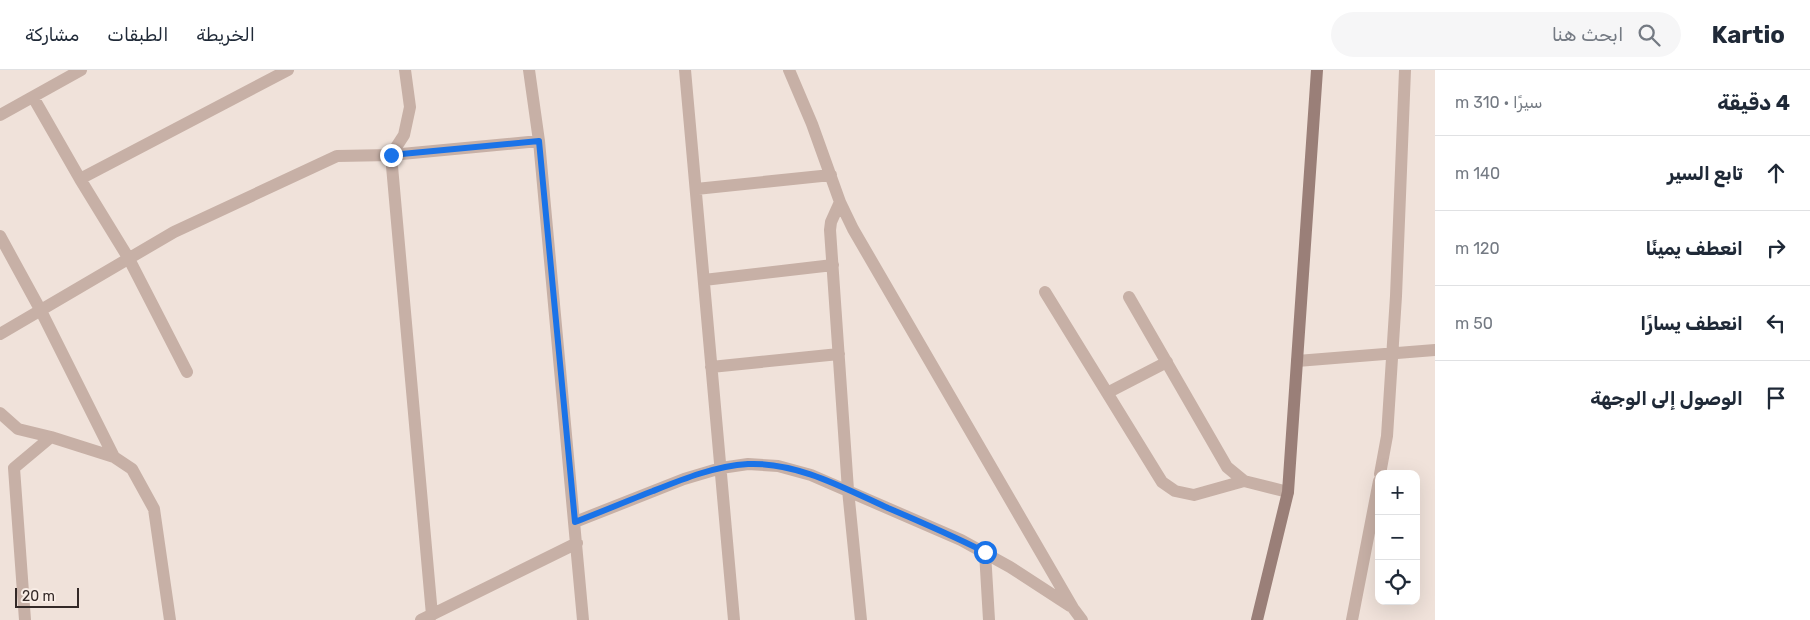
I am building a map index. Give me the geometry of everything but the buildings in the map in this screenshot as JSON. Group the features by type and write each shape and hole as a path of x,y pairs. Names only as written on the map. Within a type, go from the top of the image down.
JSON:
{"street":[{"path":"0,115 82,70"},
{"path":"80,179 288,70"},
{"path":"405,70 410,107 404,135 391,155 426,617 577,543"},
{"path":"529,70 539,141 583,620"},
{"path":"685,70 734,620"},
{"path":"789,70 812,124 840,202 863,246 1073,608 1082,620"},
{"path":"1257,620 1288,492 1317,70"},
{"path":"1381,470 1387,436 1392,354 1404,70"},
{"path":"33,97 80,179 129,258 187,372"},
{"path":"0,334 174,232 337,156 391,155 539,141"},
{"path":"696,189 831,175"},
{"path":"840,202 831,222 833,265 848,490 861,620"},
{"path":"0,236 114,457"},
{"path":"704,280 833,265"},
{"path":"1045,292 1162,482 1175,491 1194,495 1244,480"},
{"path":"1129,297 1228,467 1244,480 1288,492"},
{"path":"1297,361 1435,350"},
{"path":"711,368 839,354"},
{"path":"1107,393 1166,362"},
{"path":"0,413 18,429 51,437 114,457 132,470 154,509 170,620"},
{"path":"25,620 14,468 51,437"},
{"path":"575,522 684,479 720,468 748,464 778,466 811,475 961,540 985,552 1073,608"},
{"path":"1352,620 1375,502"},
{"path":"985,552 989,620"}],"route":[{"path":"391,155 539,141 575,522 684,479 720,468 748,464 778,466 811,475 848,490 985,552"}]}
